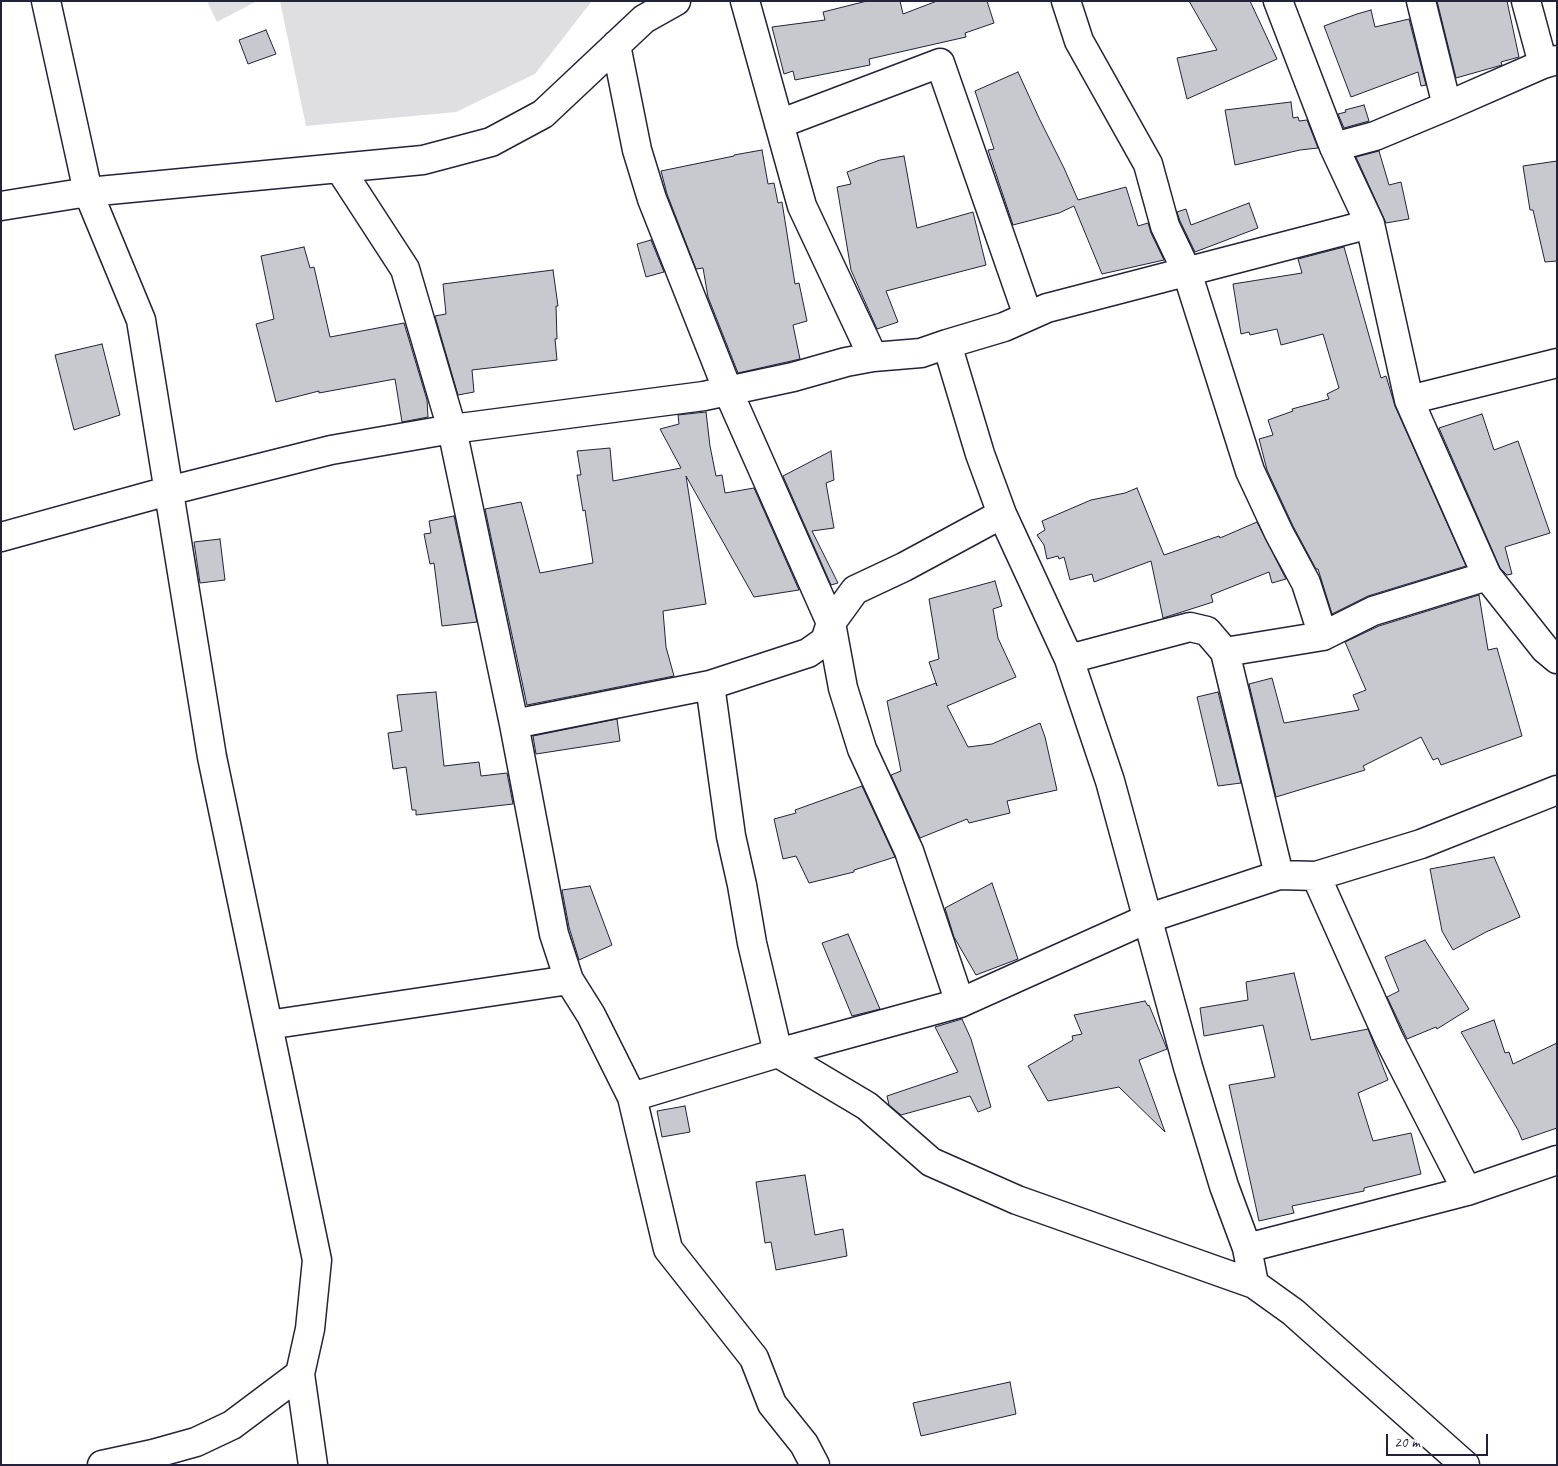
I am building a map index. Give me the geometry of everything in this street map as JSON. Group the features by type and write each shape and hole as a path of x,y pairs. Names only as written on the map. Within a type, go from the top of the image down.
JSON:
{"street":[{"path":"46,1 88,192 141,320 212,757 317,1260 310,1329 300,1374 313,1465"},
{"path":"1,206 88,192 423,160 491,142 543,114 644,19 676,1"},
{"path":"745,1 802,206 873,358"},
{"path":"1066,1 1079,41 1148,164 1164,226 1187,272 1250,471 1279,533 1306,583 1323,636"},
{"path":"1278,1 1334,147 1370,224 1410,400 1487,576 1546,649 1557,659"},
{"path":"1421,1 1447,106"},
{"path":"1334,147 1375,136 1550,62 1526,1"},
{"path":"616,45 637,150 652,199 728,390 831,623 843,688 862,750 909,850 960,1003"},
{"path":"779,124 940,63 1028,316"},
{"path":"340,168 405,269 452,429 514,724 554,934 569,980 591,1015 632,1097 668,1249 754,1358 772,1404 804,1444 815,1465"},
{"path":"1,537 168,490 331,450 452,429 694,397 793,378 846,362 921,353 1004,327 1048,308 1370,224"},
{"path":"947,344 980,454 1002,514 1068,659 1110,781 1149,918 1188,1067 1224,1186 1247,1248 1254,1284"},
{"path":"1410,400 1557,363"},
{"path":"514,724 710,685 808,653 825,641 831,623 855,590 904,567 1002,514"},
{"path":"1225,652 1323,636 1373,611 1487,576"},
{"path":"1068,659 1190,627 1207,631 1225,652 1279,875"},
{"path":"710,685 731,836 752,944 778,1054 867,1106 931,1162 1017,1200 1254,1284 1293,1312 1466,1465"},
{"path":"632,1097 960,1003 1149,918 1279,875 1316,876 1421,844 1557,790"},
{"path":"1316,876 1389,1039 1467,1191"},
{"path":"268,1025 569,980"},
{"path":"1247,1248 1467,1191 1557,1160"},
{"path":"102,1465 196,1442 232,1425 300,1374"}],"shaded area":[{"path":"207,1 257,1 217,22"},
{"path":"280,1 592,1 535,74 456,112 306,126"}],"building":[{"path":"867,1 900,1 903,14 937,1 987,1 994,23 965,33 966,37 869,59 870,65 795,80 793,71 784,74 772,27 825,20 823,12"},
{"path":"1189,1 1250,1 1277,59 1187,99 1177,58 1217,50"},
{"path":"1437,1 1507,1 1519,57 1501,62 1502,65 1456,78"},
{"path":"1371,10 1375,27 1409,19 1426,85 1421,86 1418,72 1351,97 1324,26"},
{"path":"266,30 276,54 248,64 239,40"},
{"path":"1018,72 1078,200 1126,187 1138,226 1148,223 1164,260 1102,274 1074,206 1059,213 1013,225 988,150 994,149 975,91"},
{"path":"1291,102 1293,118 1298,117 1299,121 1307,120 1318,148 1300,150 1235,165 1225,110"},
{"path":"1364,105 1369,121 1344,128 1338,114"},
{"path":"762,150 768,184 774,183 778,203 782,202 795,284 799,283 807,321 793,325 800,359 738,373 708,297 703,268 696,269 667,194 661,171"},
{"path":"1379,151 1389,185 1401,182 1409,219 1386,223 1356,157"},
{"path":"904,156 917,228 973,212 986,265 886,291 898,322 877,329 851,270 837,187 851,184 847,172 880,160"},
{"path":"1557,161 1557,261 1545,262 1533,210 1530,210 1523,166"},
{"path":"1249,203 1258,228 1195,252 1177,212 1186,209 1191,225"},
{"path":"651,240 664,272 646,277 637,244"},
{"path":"304,247 310,268 314,267 330,337 404,323 427,400 428,417 402,422 395,379 319,393 319,391 276,402 256,324 274,319 261,256"},
{"path":"1344,247 1381,378 1386,376 1395,406 1466,566 1368,596 1332,614 1318,569 1316,569 1293,526 1267,470 1259,439 1273,435 1268,420 1293,411 1292,409 1329,399 1327,394 1339,388 1323,334 1281,345 1277,329 1250,335 1249,332 1241,334 1233,284 1302,273 1298,259"},
{"path":"553,270 558,306 556,306 557,339 555,339 557,360 472,370 474,392 458,395 435,316 446,314 443,284"},
{"path":"102,344 120,415 74,430 55,355"},
{"path":"706,412 716,476 722,475 725,493 754,488 799,590 754,597 686,476 706,604 663,611 666,647 674,676 527,705 485,509 521,502 540,573 593,563 585,510 583,511 577,475 581,475 577,451 610,448 613,481 681,468 660,429 679,424 678,415"},
{"path":"1482,414 1494,450 1518,441 1550,533 1505,547 1512,574 1507,575 1500,568 1439,428"},
{"path":"831,451 834,480 826,483 834,528 812,531 838,583 831,585 783,476"},
{"path":"1137,488 1164,555 1219,536 1220,538 1257,522 1286,579 1272,583 1269,572 1211,595 1213,602 1163,618 1151,561 1094,582 1092,574 1070,580 1064,557 1059,559 1058,556 1047,559 1044,545 1037,535 1045,530 1042,521 1091,500 1125,493"},
{"path":"454,516 477,622 442,626 434,563 430,564 424,534 431,533 429,521"},
{"path":"220,539 225,580 200,583 194,542"},
{"path":"995,581 1002,606 993,609 998,638 1016,677 947,706 968,747 992,744 1040,723 1057,790 1007,801 1010,813 969,823 967,819 920,838 891,775 901,771 887,701 936,683 929,662 939,659 929,599"},
{"path":"1479,595 1488,650 1497,648 1522,736 1441,765 1438,758 1433,760 1421,737 1363,766 1365,770 1276,797 1249,684 1272,678 1284,723 1359,710 1353,695 1366,690 1345,642 1379,626"},
{"path":"436,692 444,766 479,762 481,776 507,773 513,804 416,815 416,810 412,810 406,767 393,769 388,733 402,731 397,695"},
{"path":"1218,692 1241,783 1218,786 1197,697"},
{"path":"617,719 620,741 536,754 533,736"},
{"path":"862,786 895,857 854,870 854,872 809,883 796,856 783,859 774,819 796,813 795,810"},
{"path":"1494,857 1520,917 1486,932 1453,950 1442,931 1430,869"},
{"path":"992,883 1018,959 976,975 954,937 945,908"},
{"path":"590,886 612,945 579,960 569,927 562,890"},
{"path":"848,934 880,1009 852,1016 822,943"},
{"path":"1425,940 1469,1009 1437,1029 1436,1027 1407,1039 1387,997 1399,991 1385,957"},
{"path":"1294,973 1311,1040 1368,1029 1388,1080 1358,1093 1373,1141 1411,1133 1421,1174 1364,1188 1364,1191 1292,1206 1294,1213 1259,1221 1229,1085 1275,1077 1263,1025 1204,1036 1200,1008 1248,1000 1246,982"},
{"path":"1145,1001 1149,1005 1167,1049 1139,1060 1165,1132 1119,1087 1048,1101 1028,1066 1073,1040 1072,1036 1082,1034 1074,1015"},
{"path":"962,1019 971,1039 991,1107 978,1112 970,1096 901,1115 889,1105 887,1096 958,1072 935,1027"},
{"path":"1494,1020 1505,1053 1509,1052 1513,1064 1557,1043 1557,1128 1522,1140 1461,1032"},
{"path":"685,1106 690,1132 662,1137 657,1111"},
{"path":"805,1175 815,1235 843,1229 847,1256 776,1270 771,1242 765,1243 756,1182"},
{"path":"1010,1382 1016,1414 921,1436 913,1403"}]}
